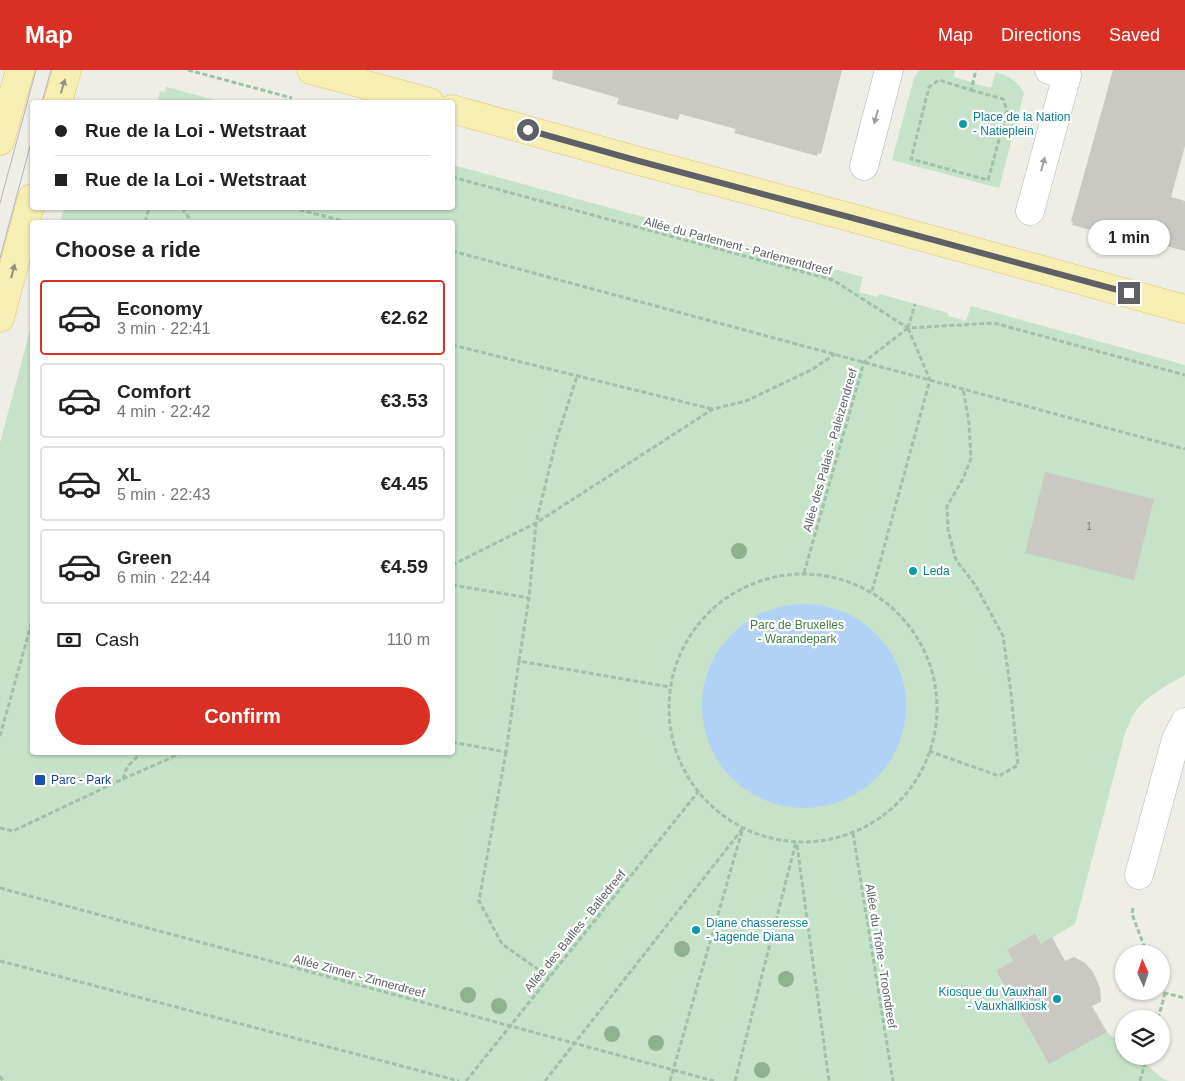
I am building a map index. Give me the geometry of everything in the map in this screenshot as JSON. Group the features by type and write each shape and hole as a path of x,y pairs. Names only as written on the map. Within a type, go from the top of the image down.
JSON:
{"main road":[{"path":"0,142 20,70"},
{"path":"59,100 67,70"},
{"path":"311,70 423,100"},
{"path":"455,110 1185,308"},
{"path":"0,318 30,206"}],"lane":[{"path":"864,166 889,70"},
{"path":"1030,211 1067,75 1049,70"},
{"path":"1139,875 1176,740 1185,722"}],"path":[{"path":"188,70 299,100"},
{"path":"971,90 976,70"},
{"path":"939,80 971,90 1003,99 1007,110 988,180 911,160 929,87 939,80"},
{"name":"Allée du Parlement - Parlementdreef","path":"455,178 833,280 908,328"},
{"path":"300,210 340,220"},
{"path":"455,252 1185,449"},
{"path":"872,591 930,380 908,328 915,304"},
{"path":"908,328 994,324 1185,375"},
{"name":"Allée des Palais - Paleizendreef","path":"804,573 864,362 908,328"},
{"path":"455,346 713,409"},
{"path":"455,564 536,523 713,409 746,401 812,369 835,354"},
{"path":"549,977 502,944 478,901 506,752 529,598 536,523 556,441 577,376"},
{"path":"929,750 999,776 1018,765 1003,636 976,586 956,560 948,530 947,506 963,478 971,458 969,423 963,388"},
{"path":"804,573 839,578 872,591 910,624 933,668 938,718 925,766 895,806 853,833 825,840 796,842 769,838 743,828 719,812 698,792 679,760 670,724 670,687 686,642 716,605 757,581 804,573"},
{"path":"455,586 529,598"},
{"path":"0,736 30,628"},
{"path":"519,662 670,687"},
{"path":"455,743 506,752"},
{"path":"123,779 127,767 139,755"},
{"path":"0,828 13,832 177,755"},
{"name":"Allée des Bailles - Baliedreef","path":"466,1081 698,792"},
{"path":"544,1081 743,828"},
{"path":"670,1081 743,828"},
{"name":"Allée du Trône - Troondreef","path":"853,833 893,1081"},
{"path":"735,1081 796,842"},
{"path":"796,842 829,1081"},
{"path":"1139,875 1132,914 1144,945"},
{"name":"Allée Zinner - Zinnerdreef","path":"0,888 714,1081"},
{"path":"0,962 459,1081"},
{"path":"1170,994 1185,998"},
{"path":"1140,1081 1144,1065"},
{"path":"0,1076 3,1081"}],"green space":[{"path":"919,70 955,70 954,77 991,88 996,72 1005,75 1022,89 1024,93 999,188 892,160 914,78"},
{"path":"166,87 215,100 158,100 160,91 165,92"},
{"name":"Parc de Bruxelles - Warandepark","path":"455,166 863,277 859,292 877,297 879,294 887,296 948,313 948,316 966,321 971,306 1185,365 1185,675 1145,700 1135,712 1125,733 1075,924 1041,944 1035,933 1007,950 1013,961 996,972 1049,1063 1107,1032 1115,1039 1115,1065 1147,1065 1163,1079 1169,1081 0,1081 0,443 30,330 30,755 455,755 455,220 61,220 63,210 455,210"}],"water":[{"path":"804,604 824,606 843,612 860,621 876,634 889,650 898,667 904,686 906,706 904,726 898,745 889,762 876,778 860,791 843,800 824,806 804,808 784,806 765,800 748,791 732,778 719,762 710,745 704,726 702,706 704,686 710,667 719,650 732,634 748,621 765,612 784,606"}],"building":[{"path":"553,70 842,70 821,154 818,153 817,156 734,133 736,129 680,114 678,120 617,104 619,98 552,79"},
{"path":"1113,70 1185,70 1185,146 1171,197 1185,201 1185,251 1154,243 1153,247 1072,225 1073,222 1071,221"},
{"path":"1045,472 1154,499 1134,580 1025,553"},
{"name":"Kiosque du Vauxhall - Vauxhallkiosk","path":"1035,933 1041,944 1052,937 1065,961 1074,957 1085,963 1093,972 1100,988 1101,1002 1092,1006 1107,1032 1049,1064 996,971 1013,961 1007,950"}],"tram line":[{"path":"0,203 36,70"},
{"path":"43,100 51,70"},
{"path":"0,258 30,146"}],"place":[{"name":"Place de la Nation - Natieplein","path":"963,124"},
{"name":"Leda","path":"913,571"},
{"name":"Parc - Park","path":"40,780"},
{"name":"Diane chasseresse - Jagende Diana","path":"696,930"},
{"name":"Kiosque du Vauxhall - Vauxhallkiosk","path":"1057,999"}],"route":[{"path":"528,130 1129,293"}]}
